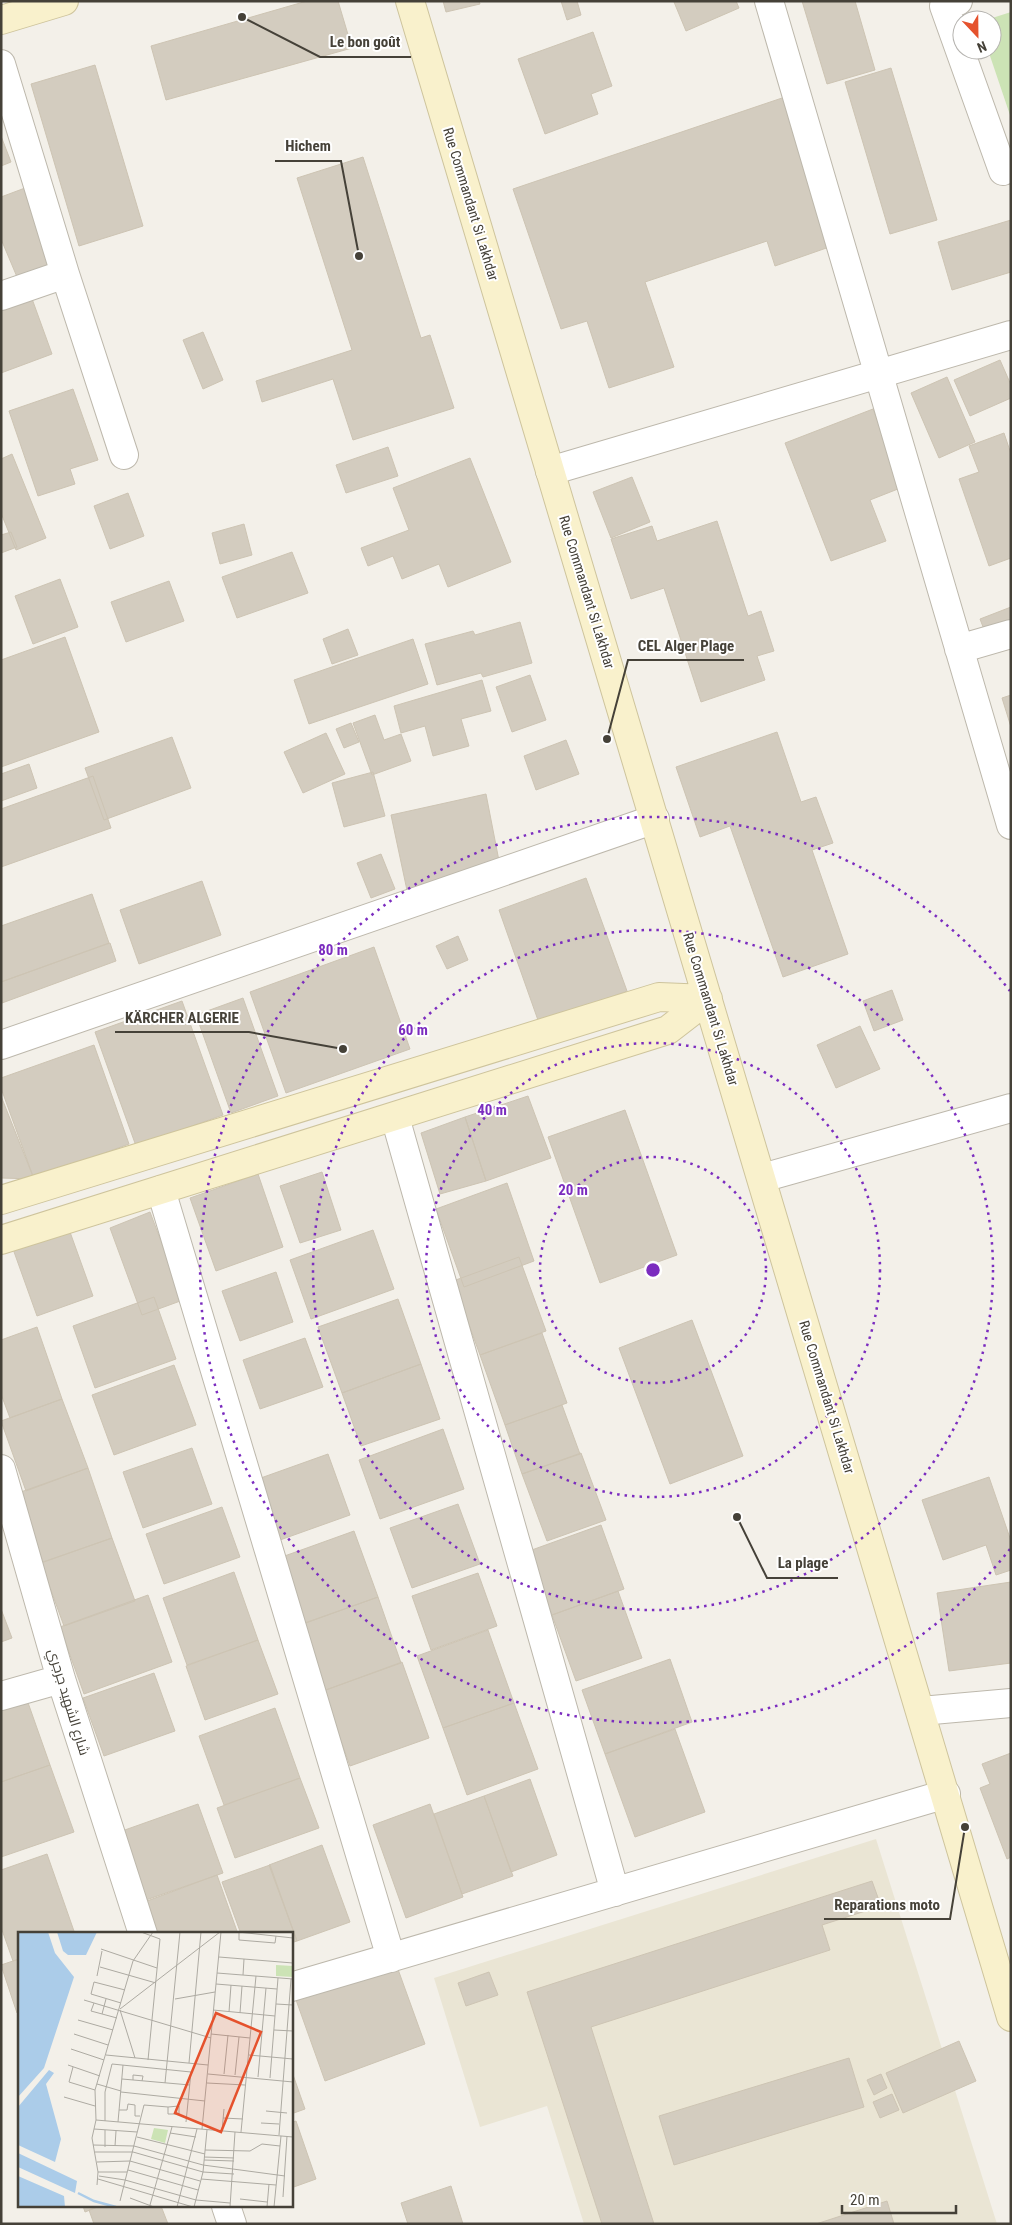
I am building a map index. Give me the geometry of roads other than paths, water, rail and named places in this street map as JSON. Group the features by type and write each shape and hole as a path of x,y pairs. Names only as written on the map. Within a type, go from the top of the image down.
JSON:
{"main road":[{"path":"1,20 64,1"},
{"name":"Rue Commandant Si Lakhdar","path":"410,1 1011,2017"},
{"path":"1,1200 659,997 708,999"},
{"path":"1,1240 668,1030 708,999"}],"street":[{"path":"769,1 1011,825"},
{"path":"958,1 944,6 1003,170 1011,168"},
{"path":"1,64 64,274 124,455"},
{"path":"1,296 64,274"},
{"path":"550,470 1011,335"},
{"path":"959,649 1011,634"},
{"path":"1,1045 655,820"},
{"path":"762,1178 1011,1108"},
{"path":"395,1117 615,1892"},
{"path":"161,1190 391,1958"},
{"name":"شارع الشهيد جرجري","path":"1,1469 61,1679 141,1932"},
{"path":"1,1696 61,1679"},
{"path":"921,1711 1011,1703"},
{"path":"292,1987 946,1794"},
{"path":"227,2208 232,2224"}],"place":[{"name":"Le bon goût","path":"242,17"},
{"name":"Hichem","path":"359,256"},
{"name":"CEL Alger Plage","path":"607,739"},
{"name":"KÄRCHER ALGERIE","path":"343,1049"},
{"name":"La plage","path":"737,1517"},
{"name":"Reparations moto","path":"965,1827"}]}
